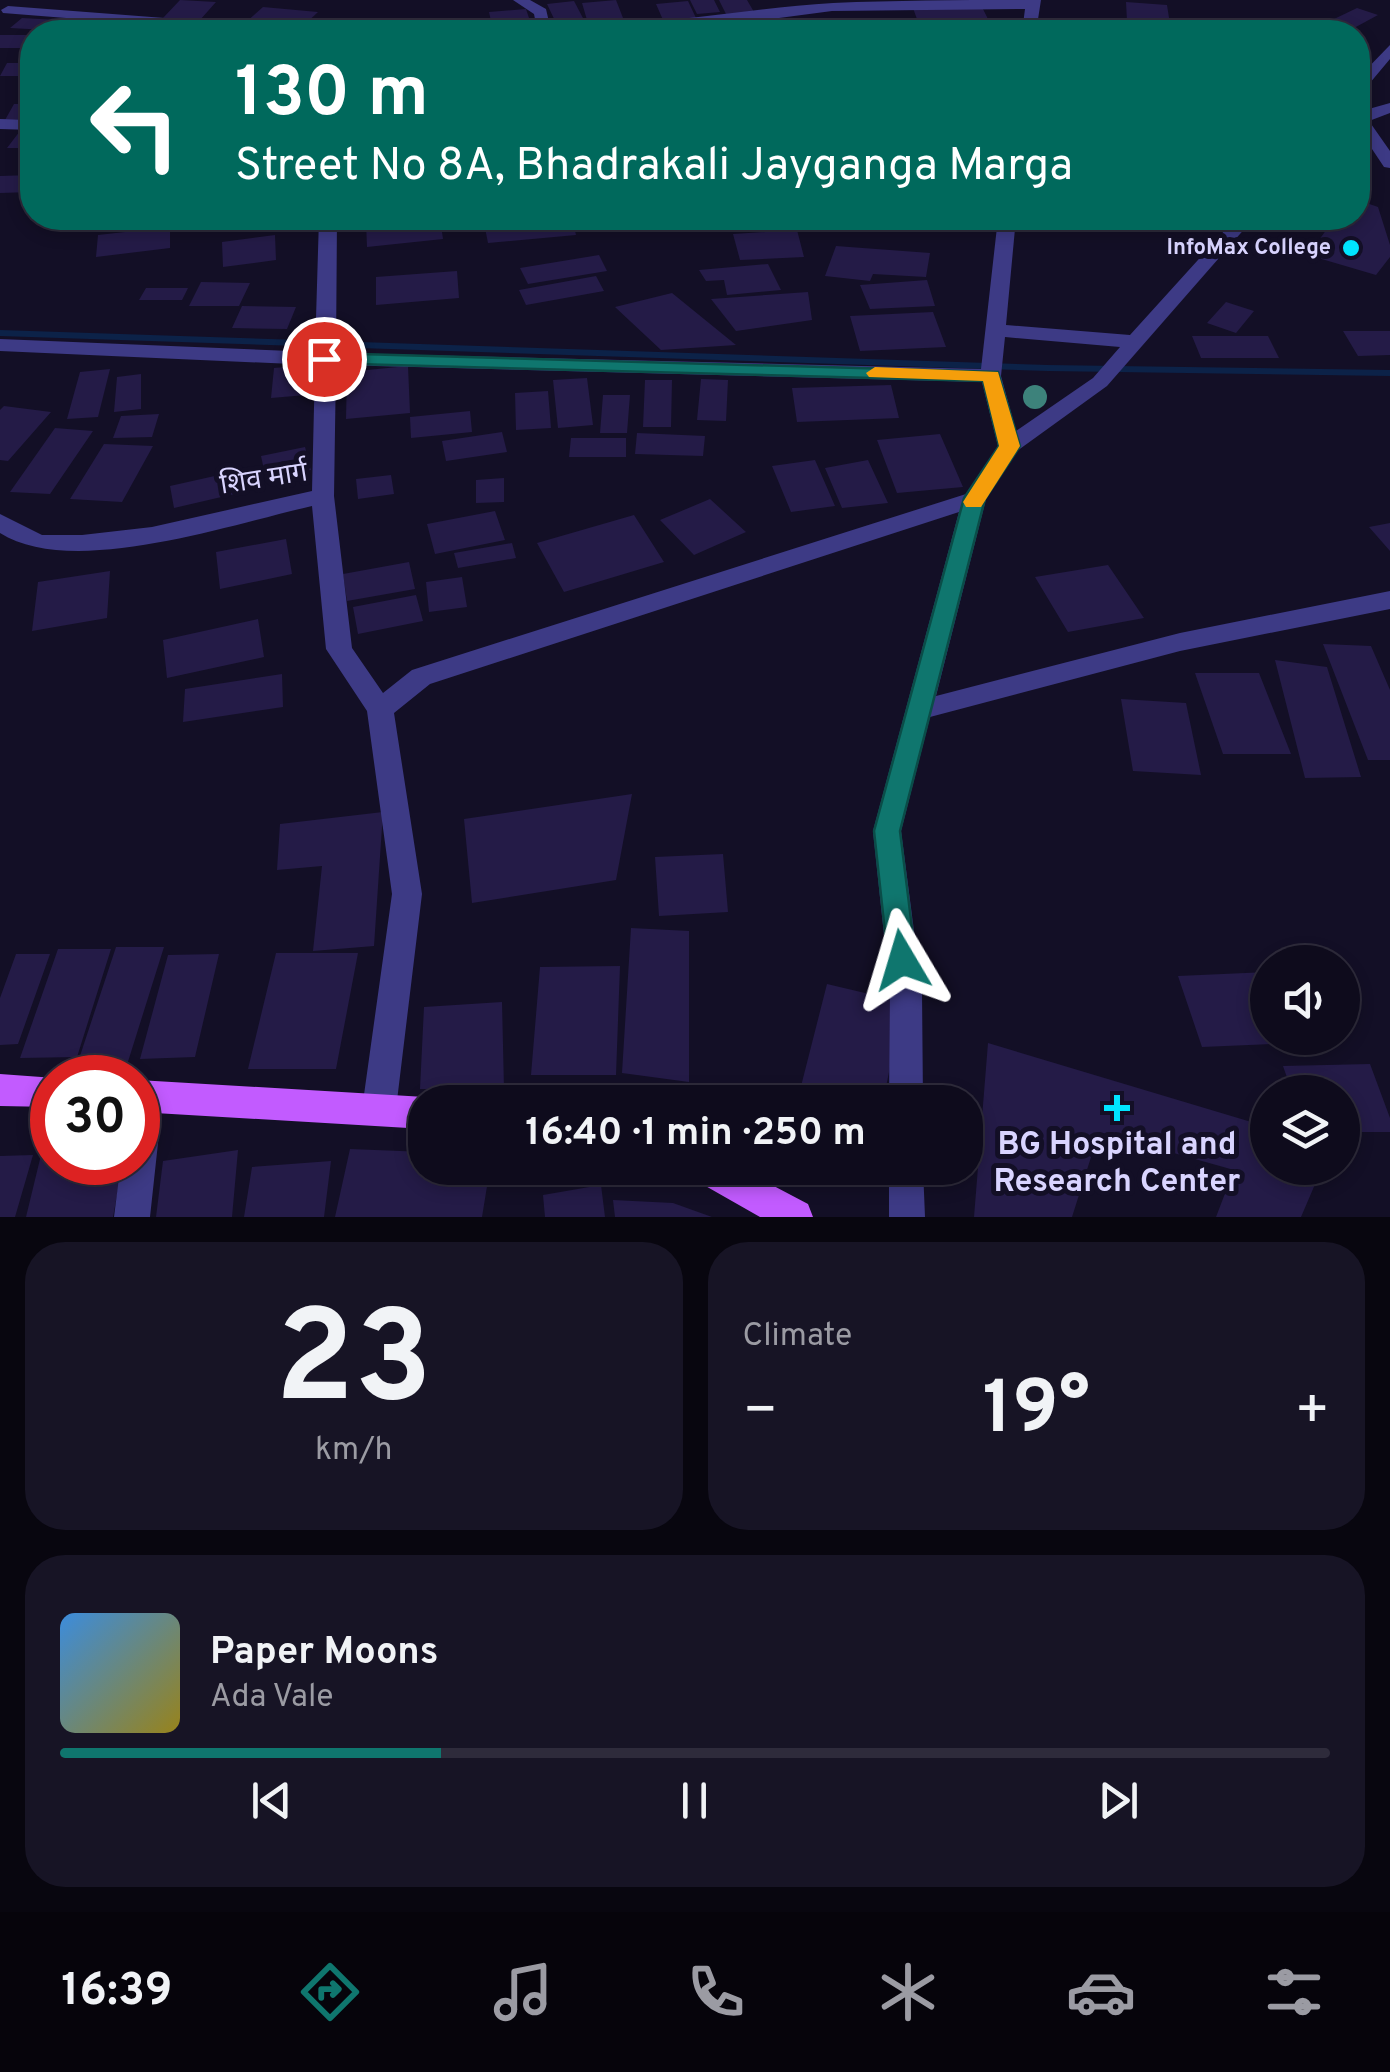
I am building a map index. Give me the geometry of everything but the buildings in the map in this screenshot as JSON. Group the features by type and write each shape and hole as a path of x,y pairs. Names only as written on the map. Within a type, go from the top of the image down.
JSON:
{"main road":[{"path":"0,1090 30,1091"},
{"path":"160,1097 408,1111"},
{"path":"738,1185 795,1217"}],"street":[{"path":"520,0 541,12 542,20"},
{"path":"634,20 748,18 832,6 1033,2"},
{"path":"8,9 145,20"},
{"path":"1370,73 1390,50"},
{"path":"1370,135 1390,163"},
{"path":"323,496 328,230"},
{"path":"1005,230 991,376 1010,446"},
{"path":"906,1085 906,992 887,831 974,498 1010,446 1100,382 1235,230"},
{"path":"994,330 1137,342"},
{"path":"0,344 324,359 991,376"},
{"name":"शिव मार्ग","path":"0,522 45,544 142,534 323,496 339,650 380,710"},
{"path":"380,1109 407,894 380,710 421,677 974,498"},
{"path":"917,711 1180,642 1390,600"},
{"path":"132,1217 135,1185"},
{"path":"906,1185 906,1217"}],"waterway":[{"path":"0,333 1048,368 1390,373"}],"slow traffic":[{"path":"875,373 991,376 1010,446 973,502"}],"place":[{"name":"InfoMax College","path":"1351,248"},
{"name":"BG Hospital and Research Center","path":"1117,1108"}],"route":[{"path":"324,359 991,376 1010,446 974,498 887,831 902,960"}]}
